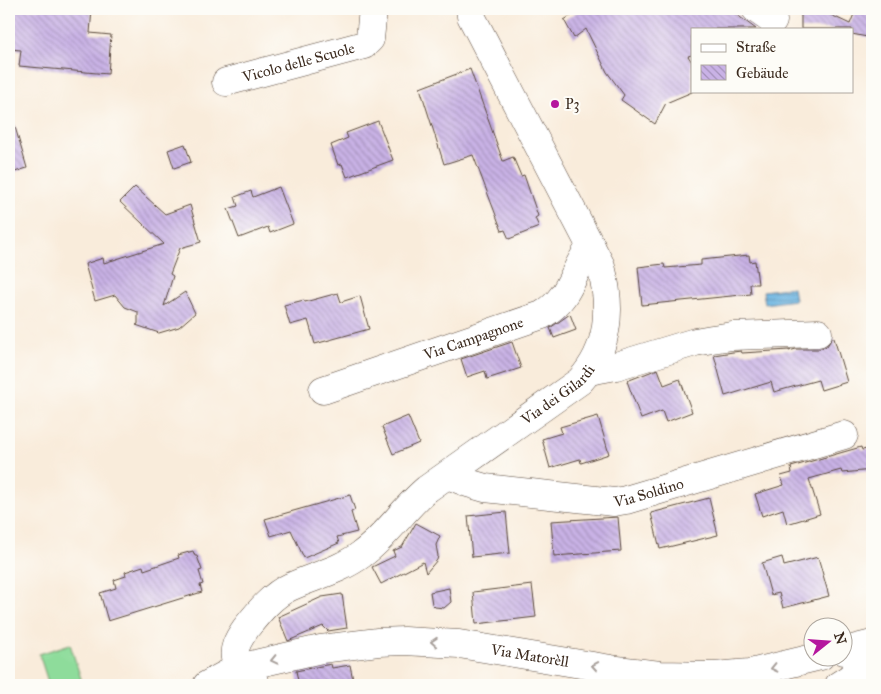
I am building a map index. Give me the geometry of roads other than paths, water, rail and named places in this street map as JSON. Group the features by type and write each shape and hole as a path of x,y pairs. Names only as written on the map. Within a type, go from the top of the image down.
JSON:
{"street":[{"name":"Vicolo delle Scuole","path":"226,82 364,45 370,39 373,9"},
{"name":"Via dei Gilardi","path":"247,677 234,652 235,645 257,614 274,597 288,587 334,569 362,554 375,543 417,497 580,380 589,371 605,339 608,304 606,285 600,266 471,16 470,9"},
{"name":"Via Campagnone","path":"323,390 542,315 554,308 564,296 572,282 580,260 591,246"},
{"path":"589,371 616,366 695,342 712,339 732,336 818,333"},
{"name":"Via Soldino","path":"448,475 468,484 485,488 614,502 844,435"},
{"name":"Via Matorèll","path":"207,685 247,677 330,648 378,642 404,641 459,644 617,670 660,675 714,676 750,673 804,660"},
{"path":"854,648 872,644"},
{"path":"840,684 872,656"},
{"path":"840,666 842,670 840,684"}],"water":[{"path":"793,287 795,300 765,304 763,291"}],"place":[{"name":"P3","path":"555,104"}]}
